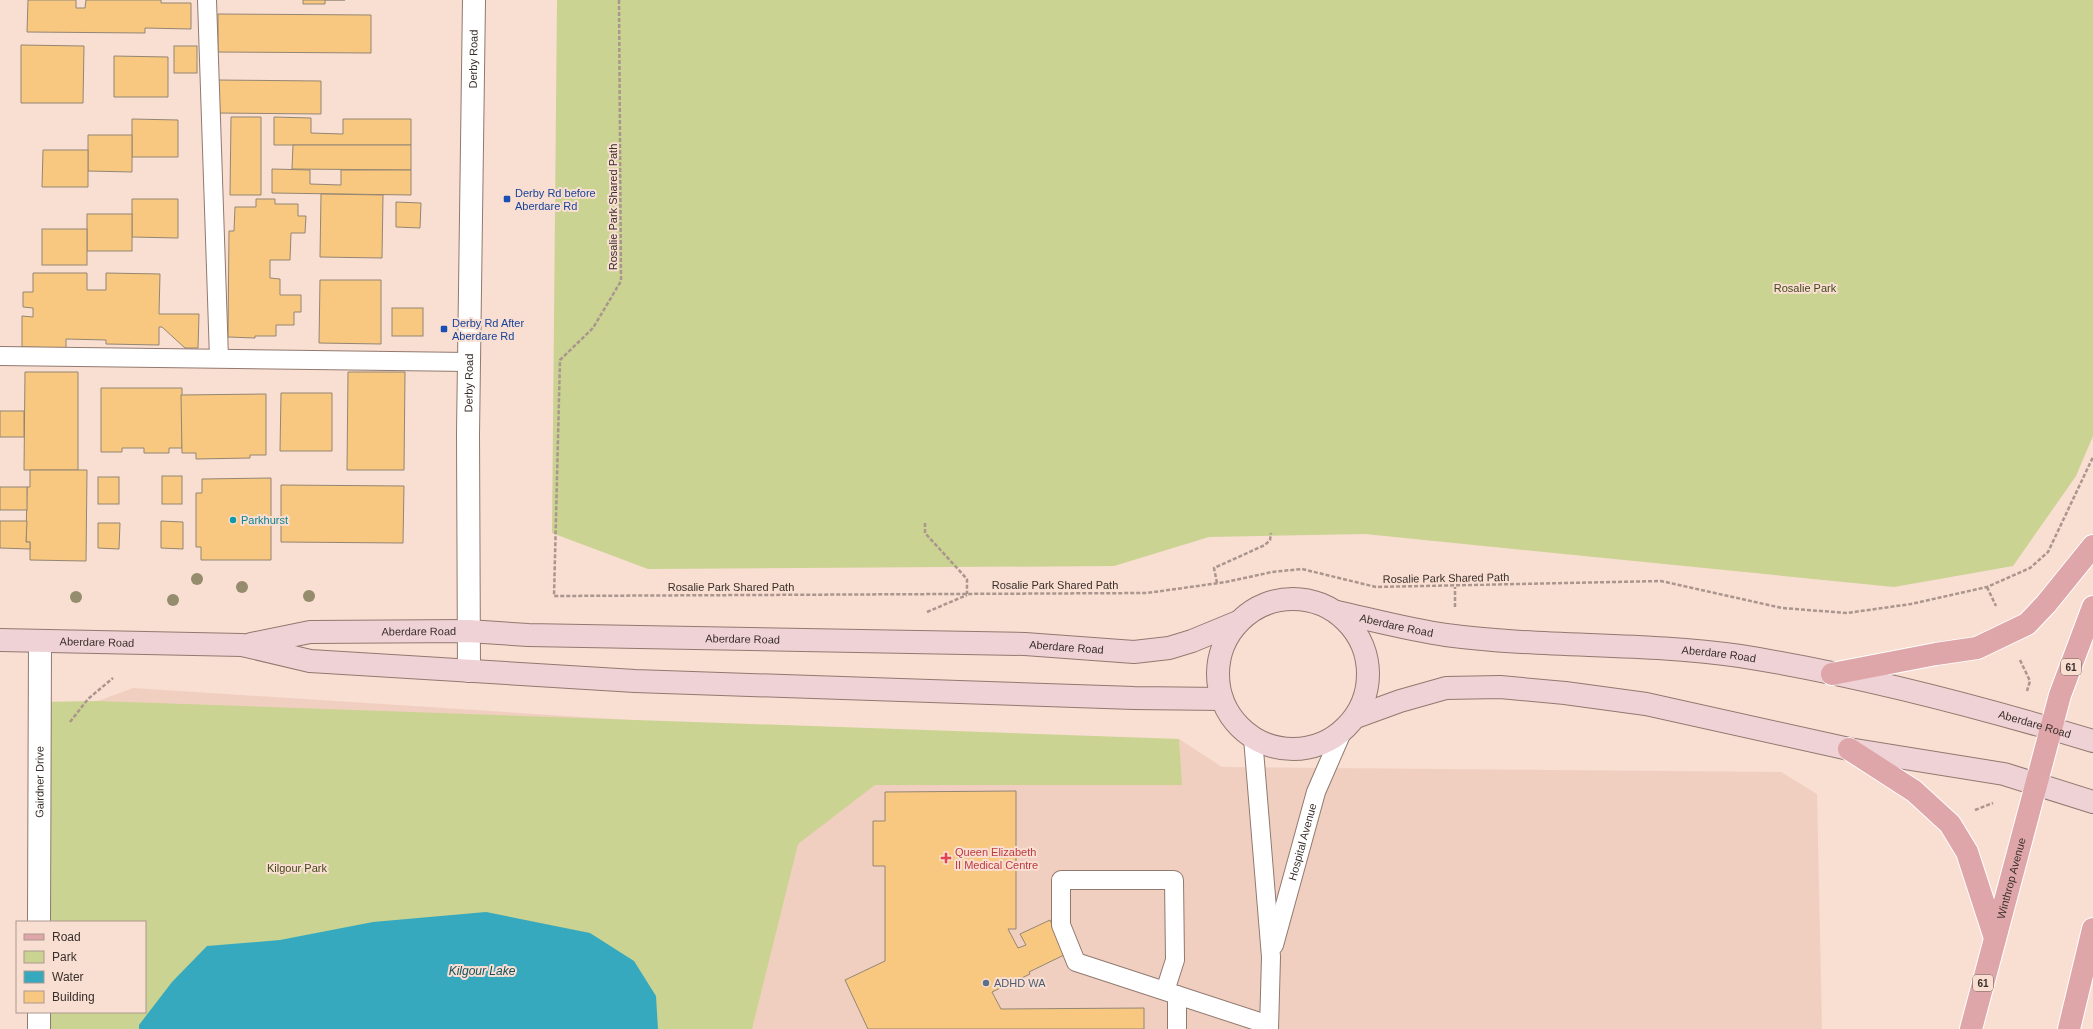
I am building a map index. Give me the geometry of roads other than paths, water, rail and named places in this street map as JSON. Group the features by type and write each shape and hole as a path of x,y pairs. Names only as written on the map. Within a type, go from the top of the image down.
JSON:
{"main road":[{"path":"1832,674 1936,654 1977,648 2027,624 2046,604 2093,546"},
{"path":"1350,723 1366,695 1369,672 1365,649 1354,628 1337,612 1317,602 1296,598 1268,603 1255,609 1238,622 1226,639 1219,658 1218,678 1222,699 1238,726 1253,738 1275,747 1300,748 1323,743 1350,723 1400,701 1446,688 1500,687 1565,693 1646,704 1849,748 2004,774 2093,802"},
{"name":"61","path":"2052,729 2060,695 2093,607"},
{"name":"Aberdare Road","path":"1337,612 1446,635 1548,643 1650,648 1739,656 1952,700 2093,741"},
{"name":"Aberdare Road","path":"0,640 242,645 310,632 468,631 528,635 1025,644 1134,652 1169,648 1192,641 1238,622"},
{"name":"Aberdare Road","path":"242,645 310,661 651,682 1222,699"},
{"name":"Winthrop Avenue","path":"1971,1029 2052,729"},
{"path":"1849,748 1914,791 1950,824 1967,852 1995,938"},
{"path":"2069,1029 2093,929"}],"street":[{"name":"Derby Road","path":"469,671 469,362 474,0"},
{"name":"Gairdner Drive","path":"39,921 40,642"},
{"path":"39,1013 39,1029"}],"lane":[{"path":"207,0 220,358"},
{"path":"0,356 469,362"},
{"name":"Hospital Avenue","path":"1271,957 1316,792 1350,723"},
{"name":"Hospital Avenue","path":"1253,738 1271,957 1269,1027"},
{"path":"1177,1029 1171,993 1175,960 1174,880 1060,880 1060,925 1076,962 1171,993 1269,1027"}],"water":[{"name":"Kilgour Lake","path":"486,912 590,933 634,961 656,996 658,1029 139,1029 139,1025 172,982 207,946 280,940 373,922"}],"place":[{"name":"Derby Rd before Aberdare Rd","path":"507,199"},
{"name":"Derby Rd After Aberdare Rd","path":"444,329"},
{"name":"Parkhurst","path":"233,520"},
{"name":"Queen Elizabeth II Medical Centre","path":"946,858"},
{"name":"ADHD WA","path":"986,983"}],"park label":[{"name":"Rosalie Park","path":"1805,288"},
{"name":"Kilgour Park","path":"297,868"}]}
